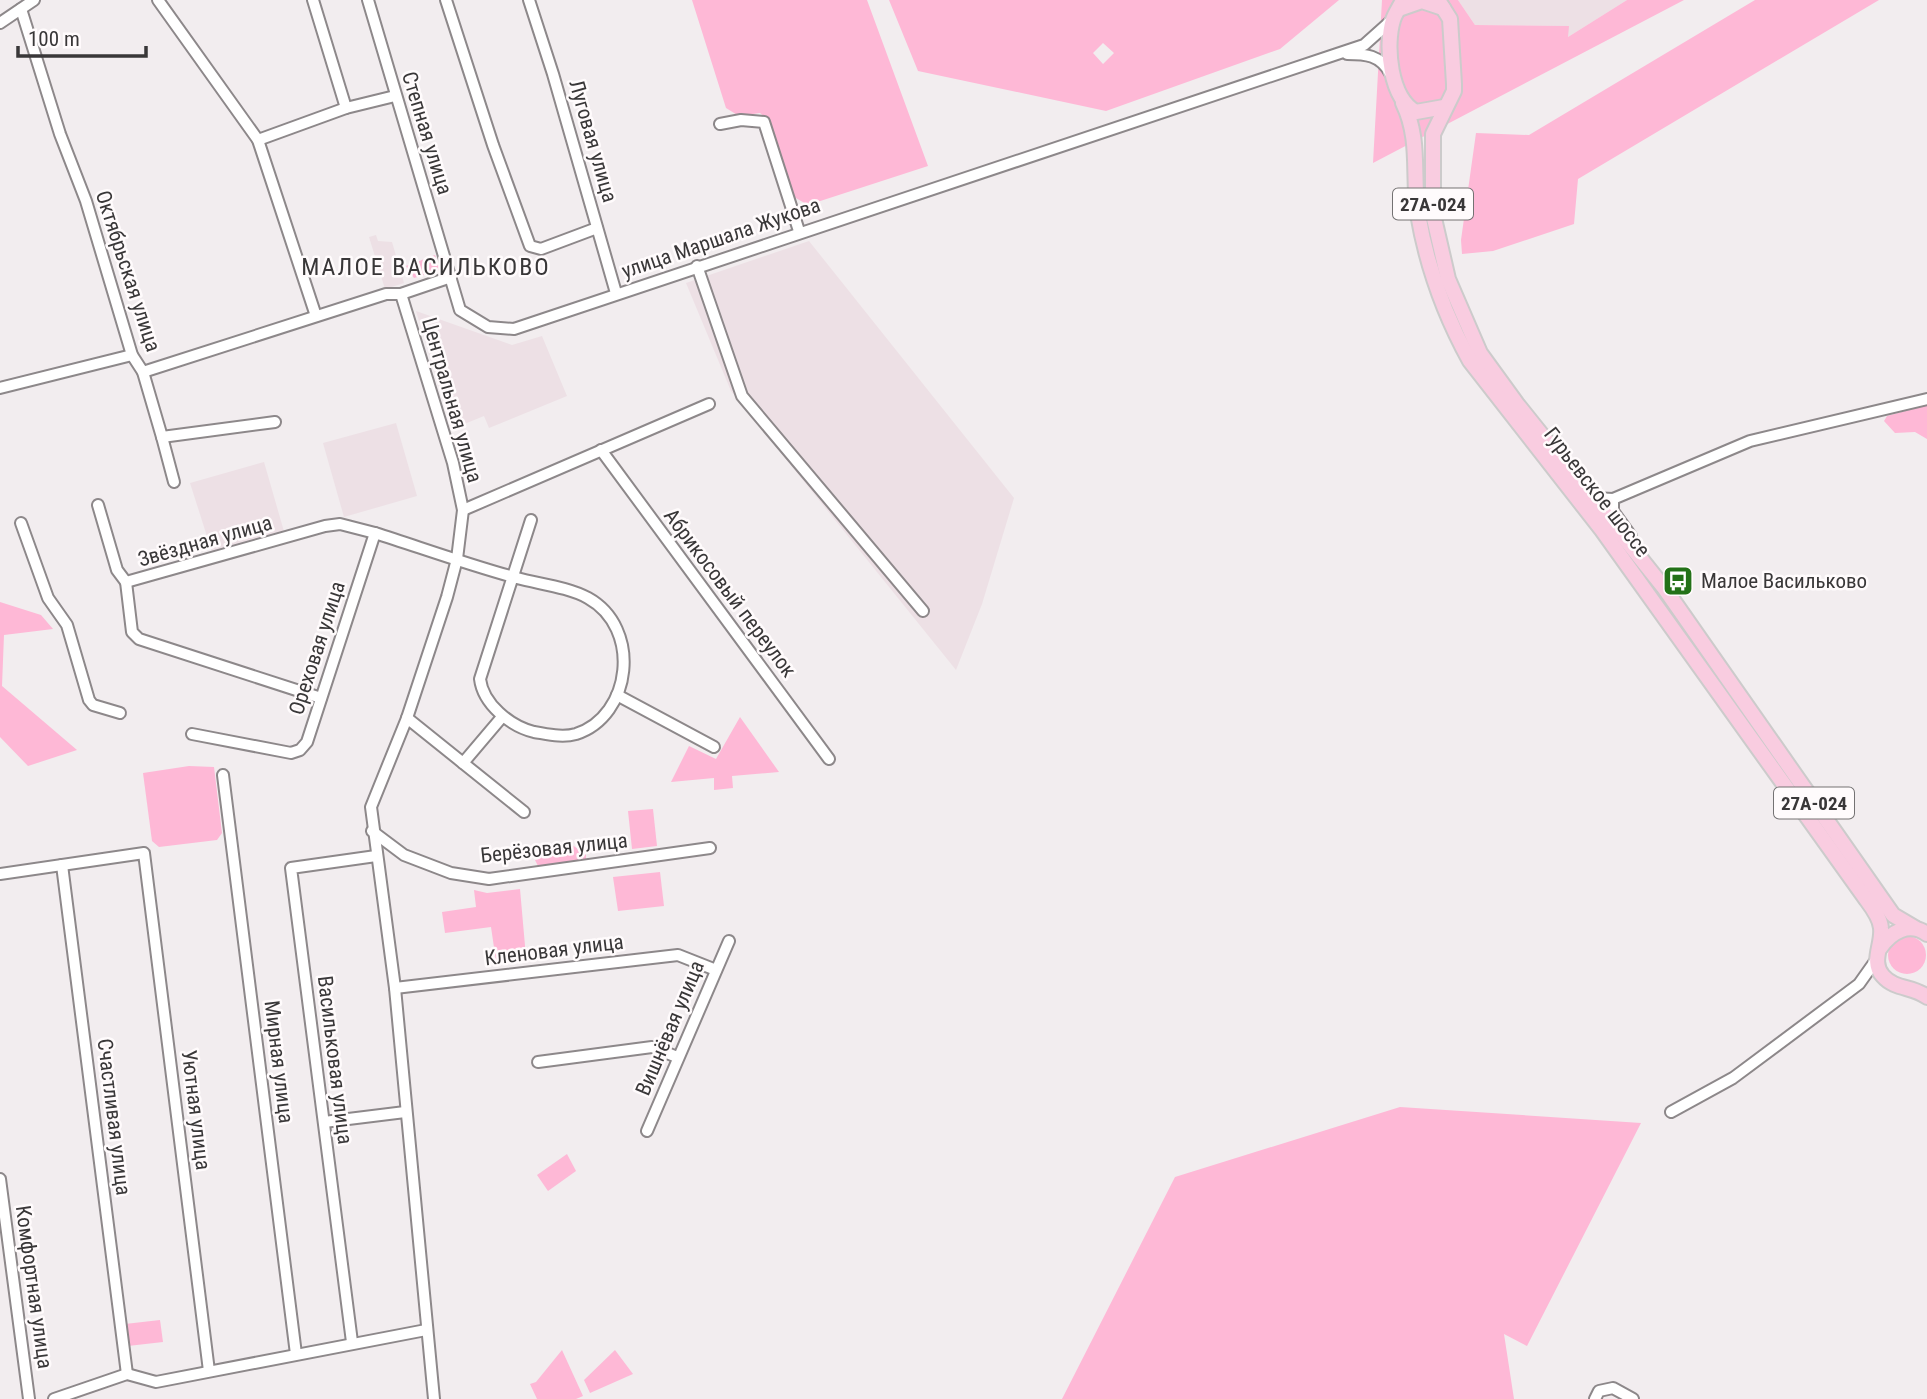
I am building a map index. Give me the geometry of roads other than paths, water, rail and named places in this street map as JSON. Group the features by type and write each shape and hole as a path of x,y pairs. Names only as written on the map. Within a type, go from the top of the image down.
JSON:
{"main road":[{"name":"27А-024","path":"1403,103 1394,83 1391,35 1399,8 1422,1 1440,4 1450,19 1454,84 1444,107"},
{"path":"1403,103 1416,112 1444,107"},
{"name":"Гурьевское шоссе","path":"1403,103 1417,145 1418,212 1429,265 1445,313 1464,352 1485,384 1602,530 1866,899 1881,927 1878,953 1884,977"},
{"name":"Гурьевское шоссе","path":"1444,107 1431,143 1433,214 1441,257 1468,331 1494,374 1649,568 1893,915 1923,931"},
{"path":"1878,953 1892,933 1923,931"},
{"path":"1884,977 1927,997"},
{"path":"1909,989 1927,982"}],"street":[{"path":"0,23 34,0"},
{"path":"158,0 258,140 316,316"},
{"path":"313,0 346,108"},
{"name":"Степная улица","path":"368,0 394,96 451,277"},
{"path":"446,0 493,145 530,246 541,249 597,228"},
{"name":"Луговая улица","path":"529,0 616,293"},
{"name":"улица Маршала Жукова","path":"451,277 460,310 488,327 514,329 799,231 1364,45 1399,8"},
{"name":"Октябрьская улица","path":"21,9 60,134 86,201 132,355 143,372 162,437"},
{"name":"улица Маршала Жукова","path":"1338,54 1363,54 1377,58 1389,71 1394,83"},
{"path":"258,140 346,108 394,96"},
{"path":"720,124 741,120 764,122 799,231"},
{"path":"697,266 742,396 923,611"},
{"path":"143,372 386,294 401,294 451,277"},
{"name":"Центральная улица","path":"401,294 453,463 463,510 457,559 407,718 371,807 372,831 395,988 434,1399"},
{"path":"0,388 132,355"},
{"path":"1594,498 1613,499 1750,441 1927,399"},
{"path":"463,510 709,404"},
{"path":"174,482 162,437 275,422"},
{"name":"Абрикосовый переулок","path":"601,450 829,759"},
{"path":"1613,499 1613,511 1644,554 1649,568"},
{"name":"Звёздная улица","path":"98,505 117,570 126,582 325,526 340,524 375,533"},
{"path":"375,533 513,578 587,597 613,617 625,645 617,695 599,721 575,734 554,736 527,730 502,717 481,689 480,679 513,578 531,520"},
{"path":"21,523 48,598 67,625 89,700 93,705 120,713"},
{"name":"Ореховая улица","path":"192,734 291,753 300,750 307,742 375,533"},
{"path":"126,582 132,632 139,639 321,698"},
{"path":"617,695 714,747"},
{"path":"463,763 502,717"},
{"path":"407,718 524,811"},
{"name":"Мирная улица","path":"223,775 296,1354"},
{"name":"Берёзовая улица","path":"372,831 404,855 451,873 489,879 710,848"},
{"name":"Уютная улица","path":"62,865 144,853 209,1371"},
{"name":"Васильковая улица","path":"352,1342 291,868 376,856"},
{"path":"0,874 62,865"},
{"name":"Счастливая улица","path":"62,865 127,1374"},
{"name":"Вишнёвая улица","path":"647,1131 729,941"},
{"path":"1671,1112 1733,1078 1858,984 1878,953"},
{"name":"Кленовая улица","path":"395,988 678,955 716,970"},
{"path":"1858,984 1884,977"},
{"path":"538,1062 652,1047 677,1057"},
{"path":"324,1122 405,1112"},
{"name":"Комфортная улица","path":"0,1179 29,1399"},
{"path":"54,1399 127,1374 156,1382 352,1342 426,1330"},
{"path":"1595,1399 1599,1391 1612,1388 1633,1399"}],"place":[{"name":"Малое Васильково","path":"1678,581"}],"district":[{"name":"МАЛОЕ ВАСИЛЬКОВО","path":"426,267"}]}
